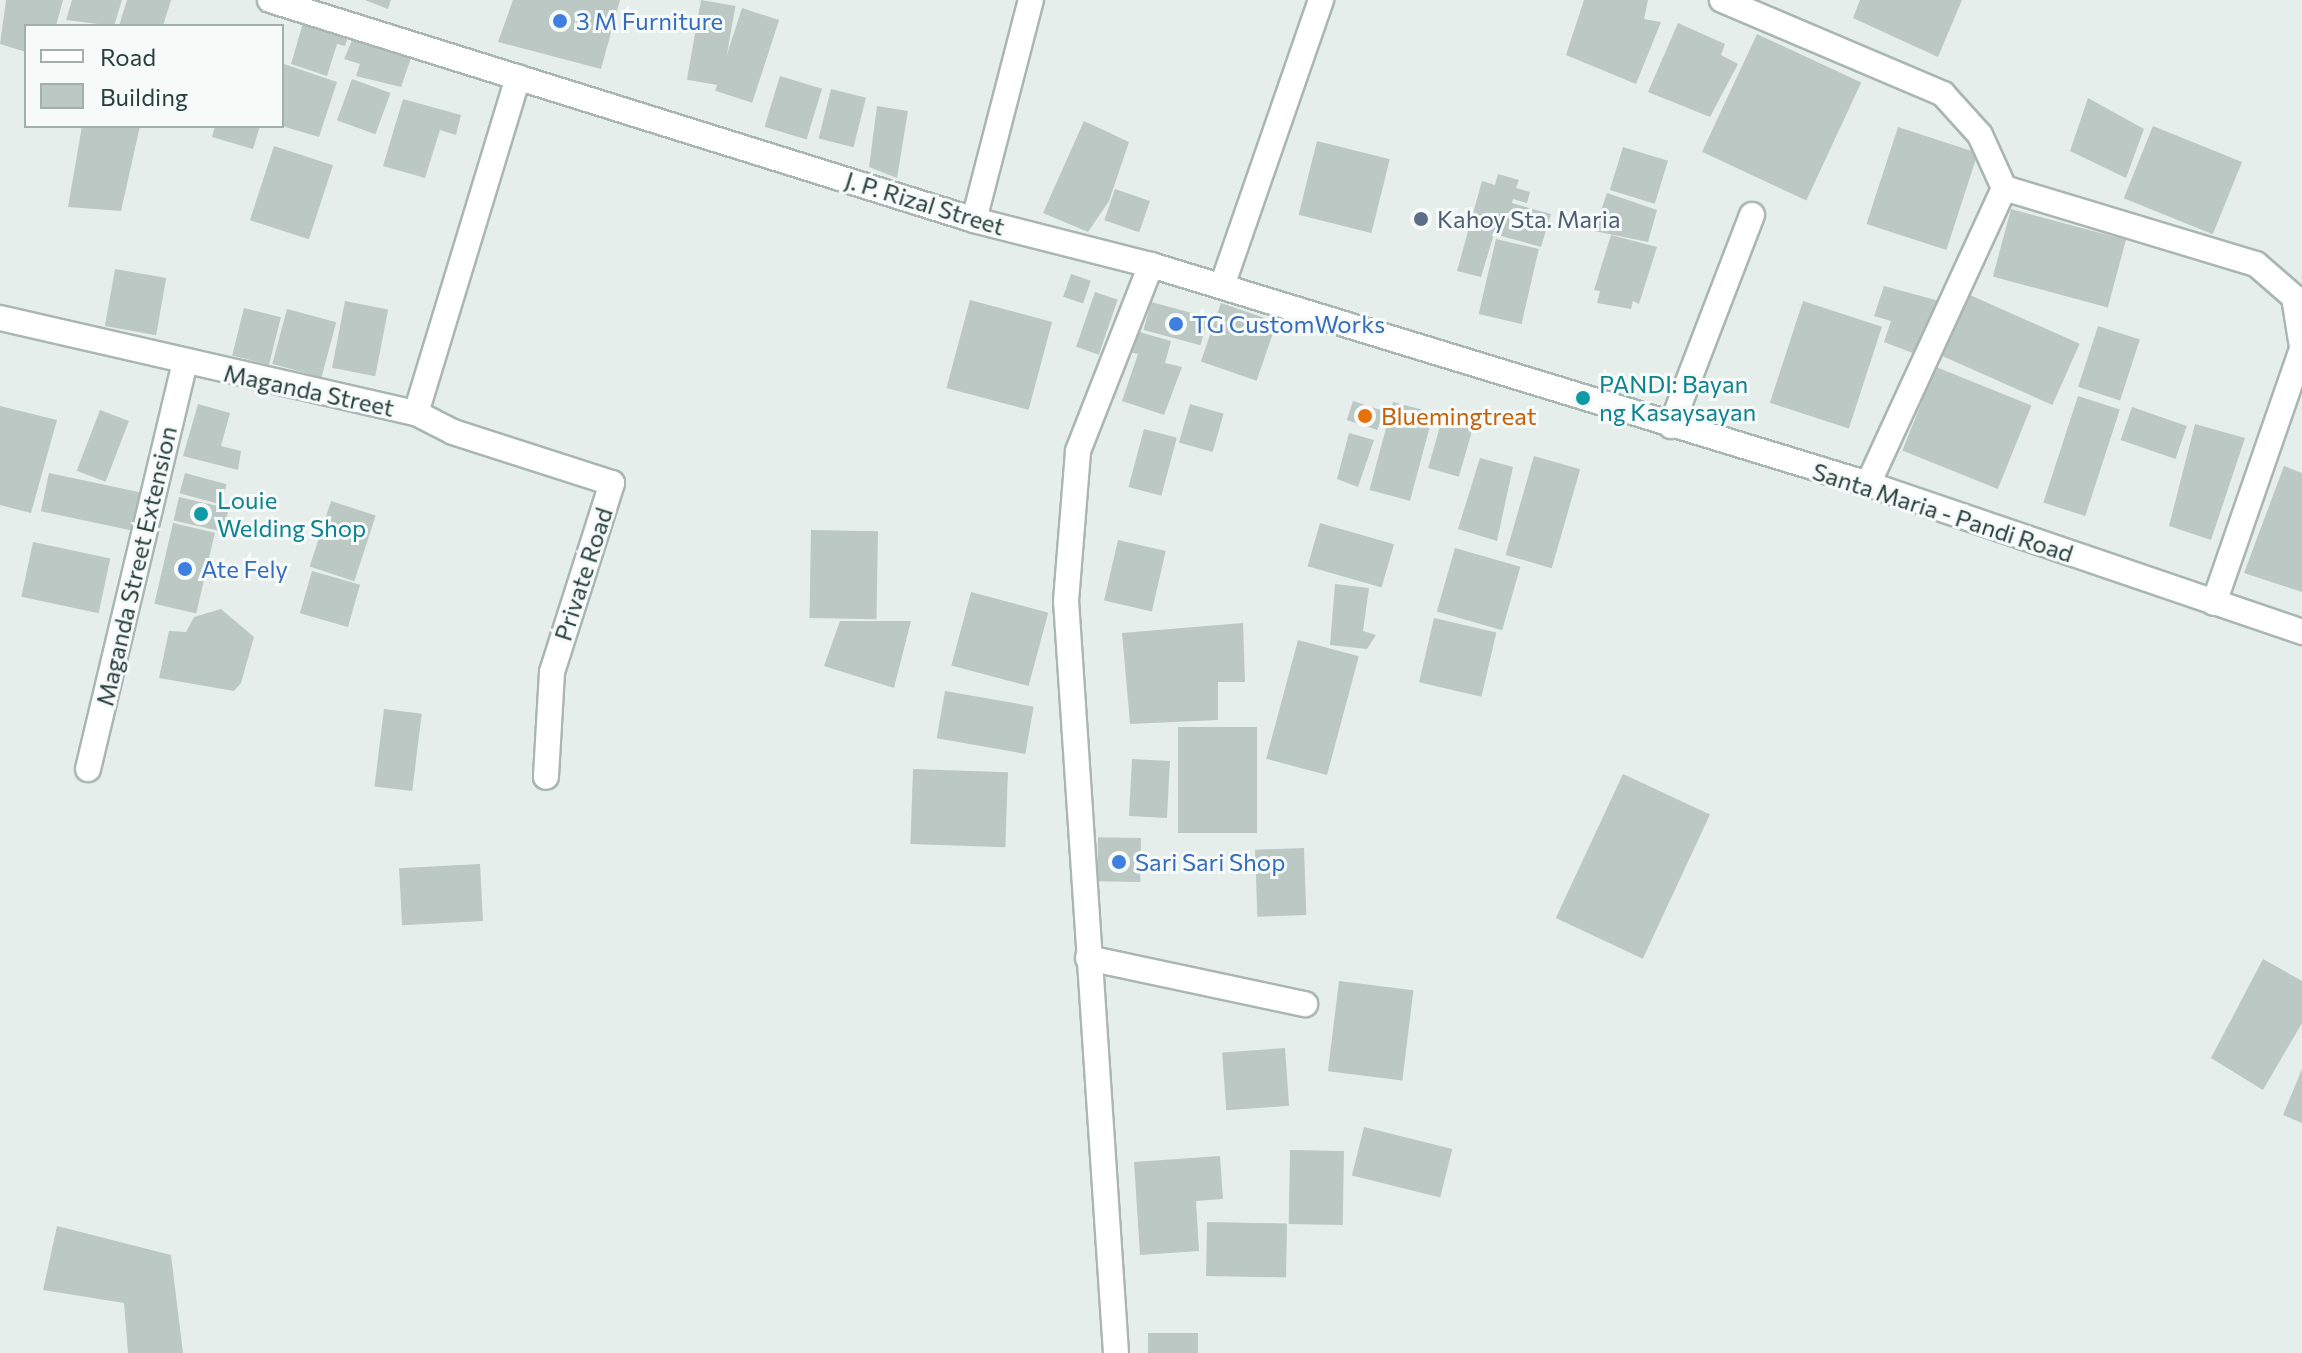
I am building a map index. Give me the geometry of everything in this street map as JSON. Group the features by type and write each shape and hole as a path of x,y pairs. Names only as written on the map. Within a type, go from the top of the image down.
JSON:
{"street":[{"name":"J. P. Rizal Street","path":"270,0 974,220 1151,265 1583,398"},
{"path":"974,220 1031,0"},
{"path":"1222,286 1321,0"},
{"path":"1722,0 1943,94 1980,135 2004,188 2256,264 2294,297 2302,348 2214,603"},
{"name":"Maganda Street","path":"0,318 185,363 416,413 518,77"},
{"path":"1868,484 2004,188"},
{"path":"1671,426 1752,215"},
{"path":"1116,1353 1066,601 1078,451 1151,265"},
{"name":"Maganda Street Extension","path":"88,769 185,363"},
{"name":"Santa Maria - Pandi Road","path":"1583,398 1868,484 2302,632"},
{"name":"Private Road","path":"416,413 453,432 612,483 552,672 546,777"},
{"path":"1088,958 1305,1004"}],"building":[{"path":"6,0 63,0 57,24 24,24 24,51 0,44"},
{"path":"72,0 122,0 115,24 66,20"},
{"path":"127,0 171,0 164,24 120,24"},
{"path":"365,0 391,0 388,9"},
{"name":"3 M Furniture","path":"513,0 620,0 601,69 498,42"},
{"path":"701,0 735,6 721,86 687,80"},
{"path":"1584,0 1648,0 1644,19 1661,22 1636,84 1566,55"},
{"path":"1860,0 1962,0 1938,57 1853,18"},
{"path":"742,8 779,20 752,103 715,91"},
{"path":"303,23 348,37 345,46 337,44 327,76 291,64"},
{"path":"1678,23 1725,44 1721,55 1738,64 1710,117 1648,92"},
{"path":"1757,34 1861,83 1806,200 1702,152"},
{"path":"353,38 411,58 401,87 356,76 360,64 344,59"},
{"path":"284,64 337,82 319,137 284,127"},
{"path":"780,76 822,89 807,140 765,127"},
{"path":"352,79 391,93 375,134 337,120"},
{"path":"831,89 866,98 854,147 819,138"},
{"path":"2088,98 2144,129 2126,178 2070,151"},
{"path":"403,99 461,115 456,135 440,130 425,178 383,166"},
{"path":"877,106 908,111 897,178 869,167"},
{"path":"1084,121 1129,142 1109,201 1088,232 1043,213"},
{"path":"2153,126 2242,162 2213,234 2124,198"},
{"path":"1898,127 1978,153 1946,250 1866,224"},
{"path":"82,128 140,128 121,211 68,207"},
{"path":"214,128 259,128 253,149 212,137"},
{"path":"1317,141 1390,159 1371,233 1299,215"},
{"path":"274,146 333,165 309,239 250,220"},
{"path":"1623,147 1668,161 1655,204 1610,190"},
{"path":"1498,174 1519,180 1516,188 1530,192 1527,203 1513,199 1512,203 1551,214 1541,247 1494,234 1481,277 1457,271 1482,181 1495,185"},
{"path":"1115,189 1150,201 1139,232 1104,220"},
{"path":"1607,193 1657,210 1648,242 1594,231"},
{"path":"2011,209 2126,240 2108,307 1993,277"},
{"path":"1611,235 1657,247 1639,304 1633,301 1631,309 1597,303 1600,291 1594,290"},
{"path":"1496,239 1539,249 1522,324 1479,314"},
{"path":"115,269 166,278 156,335 105,326"},
{"path":"1071,274 1091,281 1083,304 1063,297"},
{"path":"1884,286 1943,302 1918,355 1884,342 1891,321 1874,316"},
{"path":"1095,292 1118,300 1099,355 1076,347"},
{"path":"1970,295 2080,344 2052,405 1943,356"},
{"path":"970,300 1052,322 1029,410 946,388"},
{"path":"345,301 388,309 375,376 332,368"},
{"path":"1803,301 1882,327 1849,428 1770,403"},
{"name":"TG CustomWorks","path":"1151,302 1208,317 1200,345 1143,330"},
{"path":"1221,303 1277,322 1257,381 1201,362"},
{"path":"244,308 281,317 269,365 232,356"},
{"path":"287,309 336,322 322,377 272,364"},
{"path":"2098,326 2140,340 2120,400 2078,387"},
{"path":"1136,331 1171,341 1165,363 1182,367 1164,415 1122,401 1138,354 1128,352"},
{"path":"1936,367 2031,406 1998,489 1902,450"},
{"path":"2078,396 2120,410 2085,516 2043,503"},
{"name":"Bluemingtreat","path":"1353,401 1383,411 1377,430 1347,420"},
{"path":"1393,402 1434,413 1410,501 1369,490"},
{"path":"198,404 230,413 221,446 241,451 238,470 183,456"},
{"path":"1190,404 1224,414 1213,452 1179,442"},
{"path":"0,406 57,420 31,513 0,505"},
{"path":"2132,407 2187,426 2175,459 2121,440"},
{"path":"100,410 129,421 106,482 77,471"},
{"path":"1443,416 1474,425 1459,477 1428,468"},
{"path":"2195,424 2245,438 2211,540 2169,526"},
{"path":"1144,429 1177,438 1161,496 1128,487"},
{"path":"1349,433 1374,440 1358,487 1337,479"},
{"path":"1534,456 1580,469 1552,568 1506,555"},
{"path":"1480,458 1513,467 1497,541 1458,529"},
{"path":"2284,466 2302,473 2302,592 2244,573"},
{"path":"49,473 147,494 139,532 41,511"},
{"path":"185,473 227,484 221,504 180,493"},
{"name":"Louie Welding Shop","path":"179,497 229,508 223,532 174,520"},
{"path":"331,501 376,516 354,581 310,567"},
{"name":"Ate Fely","path":"173,523 215,533 196,614 154,604"},
{"path":"1320,523 1394,544 1382,587 1308,566"},
{"path":"811,530 878,531 876,619 809,618"},
{"path":"1118,540 1166,551 1152,611 1104,600"},
{"path":"33,542 110,558 99,613 21,597"},
{"path":"1455,548 1520,567 1502,630 1437,611"},
{"path":"312,571 360,585 348,627 300,613"},
{"path":"1335,584 1369,588 1363,631 1376,635 1367,649 1330,645"},
{"path":"971,592 1048,613 1029,686 951,665"},
{"path":"221,609 254,637 241,683 234,691 159,678 169,631 186,632 194,617"},
{"path":"1434,618 1496,632 1482,697 1419,682"},
{"path":"840,621 911,621 894,688 824,666"},
{"path":"1243,623 1245,682 1218,682 1218,720 1130,724 1122,633"},
{"path":"1298,640 1359,656 1327,775 1266,759"},
{"path":"945,691 1034,707 1025,754 937,738"},
{"path":"384,709 422,714 412,791 374,786"},
{"path":"1178,727 1257,727 1257,833 1178,833"},
{"path":"1132,759 1170,761 1167,818 1129,816"},
{"path":"913,769 1008,772 1005,847 910,844"},
{"path":"1623,774 1710,815 1643,959 1556,918"},
{"name":"Sari Sari Shop","path":"1098,837 1141,838 1140,882 1097,881"},
{"path":"1304,848 1306,915 1257,917 1255,850"},
{"path":"480,864 483,921 402,925 399,868"},
{"path":"2263,959 2302,981 2302,1023 2263,1090 2211,1058"},
{"path":"1339,981 1413,990 1402,1080 1328,1071"},
{"path":"1285,1048 1289,1106 1226,1110 1222,1052"},
{"path":"2302,1069 2302,1123 2283,1115"},
{"path":"1364,1127 1452,1149 1440,1198 1352,1176"},
{"path":"1290,1150 1344,1151 1343,1225 1289,1224"},
{"path":"1220,1156 1223,1199 1196,1201 1199,1251 1140,1255 1134,1162"},
{"path":"1207,1222 1287,1223 1286,1277 1206,1276"},
{"path":"57,1226 171,1255 183,1353 128,1353 124,1303 43,1290"},
{"path":"1148,1333 1198,1333 1198,1353 1148,1353"}],"place":[{"name":"3 M Furniture","path":"560,21"},
{"name":"Kahoy Sta. Maria","path":"1421,219"},
{"name":"TG CustomWorks","path":"1176,324"},
{"name":"PANDI: Bayan ng Kasaysayan","path":"1583,398"},
{"name":"Bluemingtreat","path":"1365,416"},
{"name":"Louie Welding Shop","path":"201,514"},
{"name":"Ate Fely","path":"185,569"},
{"name":"Sari Sari Shop","path":"1119,862"}]}
